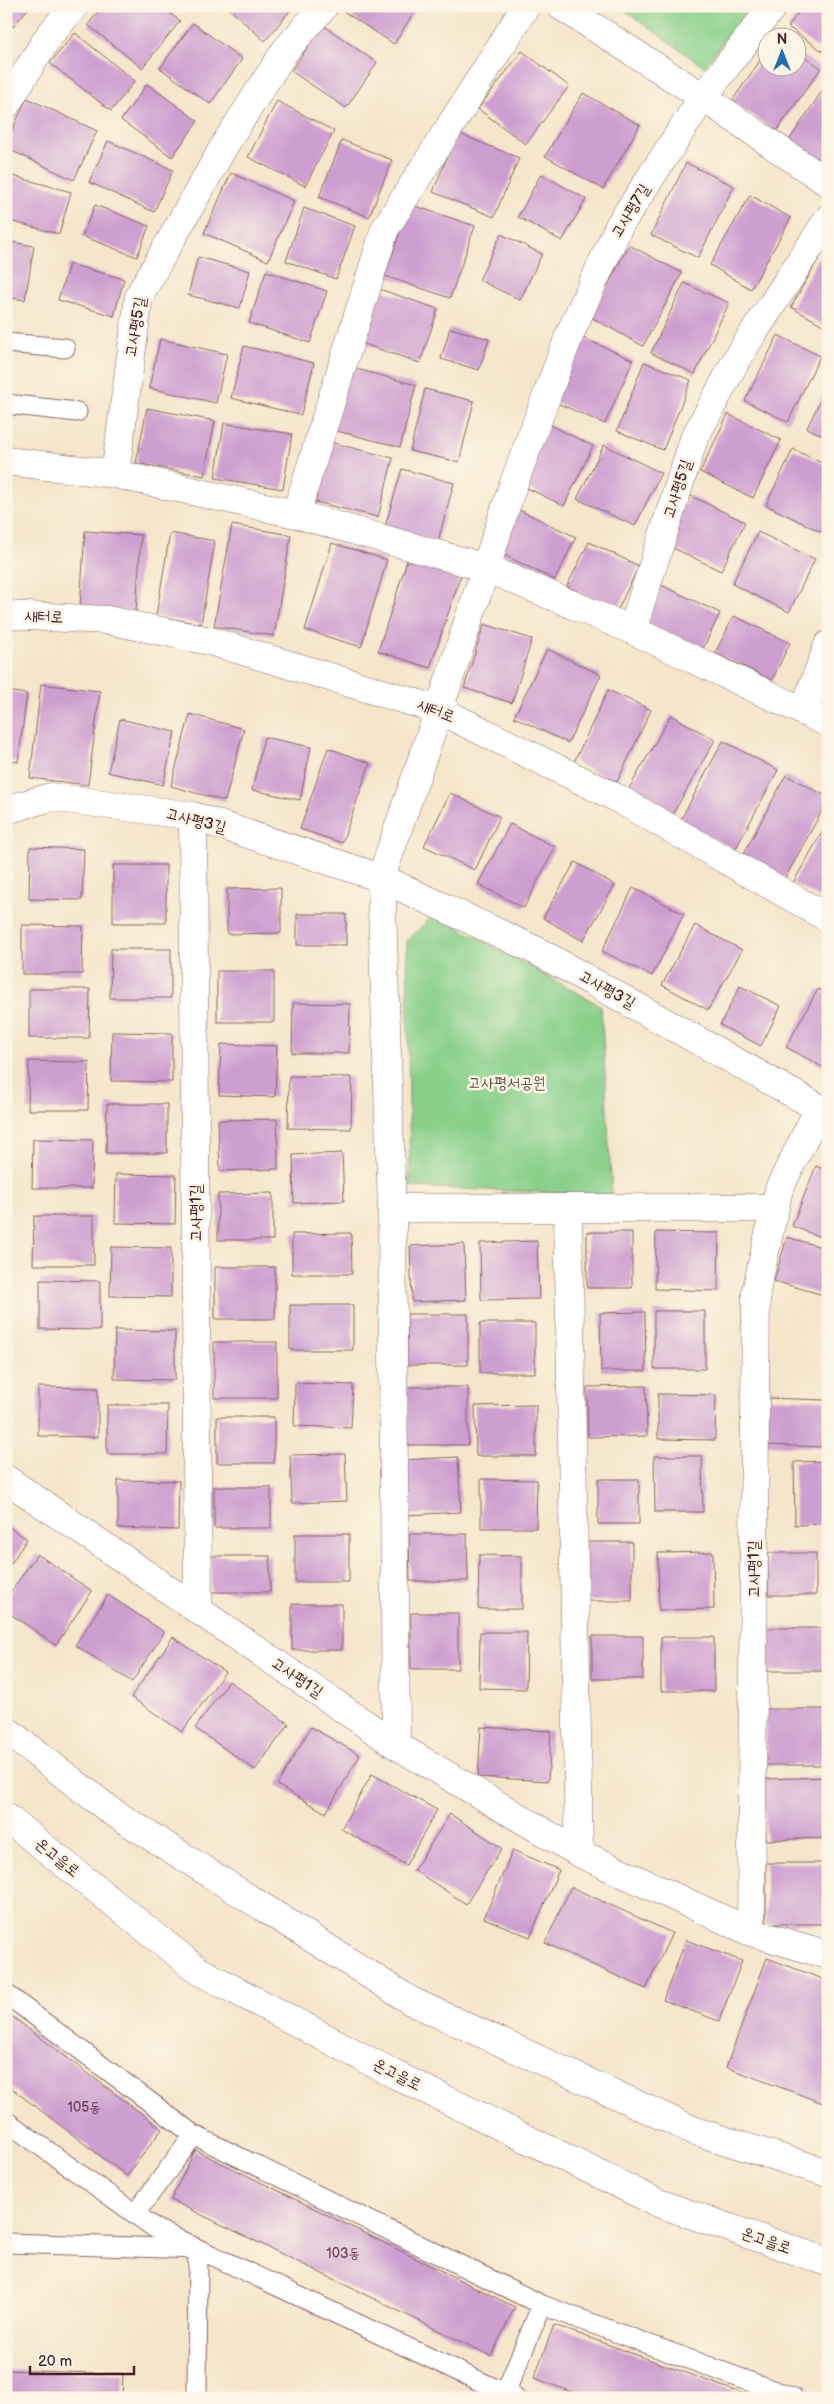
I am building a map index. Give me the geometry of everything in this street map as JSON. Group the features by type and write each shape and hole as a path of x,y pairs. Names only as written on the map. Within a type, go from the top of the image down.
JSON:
{"street":[{"path":"6,105 48,37 74,6"},
{"name":"고사평5길","path":"115,474 139,296 227,141 285,50 324,6"},
{"path":"296,514 386,228 526,6"},
{"path":"561,6 703,97 828,184"},
{"name":"고사평7길","path":"486,568 512,488 571,331 619,226 703,97 773,6"},
{"name":"고사평5길","path":"632,630 694,439 739,355 828,219"},
{"path":"6,461 115,474 296,514 486,568 632,630 828,723"},
{"path":"396,1745 392,1208 381,878 486,568"},
{"name":"새터로","path":"6,615 107,620 210,641 439,710 615,797 828,918"},
{"path":"804,710 828,645"},
{"name":"고사평3길","path":"6,810 51,797 193,816 381,878 536,950 823,1110"},
{"name":"고사평1길","path":"193,816 198,1610"},
{"name":"고사평1길","path":"751,1932 756,1291 779,1189 823,1110"},
{"path":"392,1208 775,1208"},
{"path":"568,1208 579,1853"},
{"name":"고사평1길","path":"6,1479 396,1745 579,1853 751,1932 828,1955"},
{"path":"6,1730 112,1811 411,2001 695,2131 828,2173"},
{"name":"온고을로","path":"6,1817 199,1971 396,2075 658,2203 828,2262"}],"lane":[{"path":"6,343 65,348"},
{"path":"6,404 77,412"},
{"path":"6,1994 194,2135 542,2305 794,2398"},
{"path":"6,2121 156,2229 510,2395 542,2305"},
{"path":"135,2214 194,2135"},
{"path":"6,2244 198,2249"},
{"path":"197,2398 198,2249"}],"green space":[{"path":"619,6 751,6 704,67"},
{"name":"고사평서공원","path":"434,914 601,1006 612,1195 410,1187 407,941"}],"building":[{"path":"6,6 30,6 13,27 6,22"},
{"path":"102,6 161,6 180,21 142,68 88,25"},
{"path":"226,6 294,6 265,41"},
{"path":"347,6 418,6 394,44 343,11"},
{"path":"803,6 828,6 828,55 806,40 806,28 788,27"},
{"path":"193,23 242,59 210,104 160,68"},
{"path":"323,25 377,63 346,108 291,71"},
{"path":"75,33 135,81 111,111 50,63"},
{"path":"522,51 569,86 526,144 478,109"},
{"path":"806,58 821,68 776,132 732,101 756,66 756,78 806,78"},
{"path":"828,82 828,169 788,142"},
{"path":"147,84 198,121 172,157 121,120"},
{"path":"583,93 640,125 603,189 545,156"},
{"path":"27,98 97,131 74,180 6,148 6,143"},
{"path":"277,101 334,131 305,186 248,157"},
{"path":"457,133 519,158 494,217 433,192"},
{"path":"342,140 392,160 369,217 319,197"},
{"path":"108,141 173,170 154,212 89,182"},
{"path":"686,163 734,186 698,258 651,235"},
{"path":"231,173 294,201 268,261 204,233"},
{"path":"6,174 71,192 59,234 6,220"},
{"path":"541,174 586,199 562,241 518,217"},
{"path":"750,195 791,218 751,289 710,265"},
{"path":"409,204 475,226 450,298 385,276"},
{"path":"95,205 149,226 137,257 82,236"},
{"path":"304,208 355,226 336,279 286,261"},
{"path":"501,234 542,254 520,300 479,280"},
{"path":"6,241 34,246 25,300 6,297"},
{"path":"828,244 828,328 791,307"},
{"path":"629,245 682,273 643,346 591,317"},
{"path":"198,257 250,271 240,308 188,295"},
{"path":"69,264 124,279 114,316 58,300"},
{"path":"266,271 327,291 310,343 249,323"},
{"path":"684,283 729,303 695,374 651,353"},
{"path":"376,288 438,309 420,363 358,342"},
{"path":"450,328 489,339 479,370 441,359"},
{"path":"577,335 633,360 605,424 548,399"},
{"path":"778,335 820,356 788,422 745,401"},
{"path":"160,339 227,354 216,403 149,388"},
{"path":"244,346 314,363 301,415 231,398"},
{"path":"644,362 691,380 663,450 617,431"},
{"path":"349,367 416,385 400,447 333,430"},
{"path":"828,384 828,438 807,428"},
{"path":"425,389 474,401 459,462 410,451"},
{"path":"147,408 215,421 204,476 136,463"},
{"path":"728,414 781,440 753,498 700,472"},
{"path":"224,423 292,434 283,489 215,478"},
{"path":"548,424 593,446 564,506 519,484"},
{"path":"329,442 393,458 378,517 315,502"},
{"path":"604,445 661,473 635,526 577,499"},
{"path":"793,449 828,466 828,518 821,532 766,505"},
{"path":"402,469 454,483 438,541 385,527"},
{"path":"689,495 745,522 721,571 665,544"},
{"path":"519,510 576,537 555,580 498,552"},
{"path":"232,525 291,535 274,636 214,626"},
{"path":"85,531 141,535 136,611 80,607"},
{"path":"758,532 815,559 789,612 732,584"},
{"path":"170,533 215,541 201,624 156,616"},
{"path":"589,542 639,566 617,611 567,586"},
{"path":"332,543 387,560 361,647 305,630"},
{"path":"408,558 461,575 430,668 378,651"},
{"path":"661,585 720,613 702,651 643,622"},
{"path":"734,616 790,643 772,680 715,653"},
{"path":"484,624 532,639 512,703 464,688"},
{"path":"547,649 601,675 568,743 514,717"},
{"path":"828,673 828,716 811,707"},
{"path":"41,684 100,691 88,785 30,778"},
{"path":"608,690 651,710 617,782 574,762"},
{"path":"6,691 27,694 18,762 6,760"},
{"path":"190,714 244,729 225,801 171,786"},
{"path":"671,715 715,740 670,819 626,794"},
{"path":"120,719 175,732 163,785 108,772"},
{"path":"264,737 311,747 300,800 252,790"},
{"path":"723,741 778,770 735,850 680,821"},
{"path":"328,748 370,763 342,843 300,829"},
{"path":"786,775 828,797 828,800 785,878 743,855"},
{"path":"450,793 500,817 475,870 424,846"},
{"path":"828,822 828,902 793,883"},
{"path":"510,824 555,847 524,908 478,884"},
{"path":"30,847 84,849 82,900 29,899"},
{"path":"575,862 615,885 583,941 543,918"},
{"path":"113,865 166,865 166,923 113,923"},
{"path":"281,888 281,933 227,934 227,889"},
{"path":"633,888 684,914 652,976 602,951"},
{"path":"297,914 346,914 346,945 297,945"},
{"path":"22,925 83,926 82,974 22,974"},
{"path":"695,925 742,950 708,1010 662,985"},
{"path":"111,949 171,949 171,998 110,998"},
{"path":"217,971 274,971 274,1022 217,1022"},
{"path":"740,986 781,1006 761,1046 720,1025"},
{"path":"29,989 90,989 89,1038 29,1038"},
{"path":"818,989 828,995 828,1070 786,1047"},
{"path":"293,1003 350,1004 349,1053 292,1053"},
{"path":"112,1032 172,1033 172,1082 111,1081"},
{"path":"221,1044 277,1046 275,1097 219,1095"},
{"path":"29,1061 89,1062 88,1110 28,1110"},
{"path":"289,1076 352,1077 351,1129 288,1128"},
{"path":"107,1104 167,1104 167,1153 106,1153"},
{"path":"277,1119 278,1169 220,1171 218,1120"},
{"path":"33,1139 93,1140 92,1188 32,1188"},
{"path":"342,1153 344,1201 294,1203 293,1155"},
{"path":"816,1166 828,1171 828,1240 792,1226"},
{"path":"116,1174 176,1175 175,1224 115,1223"},
{"path":"273,1193 273,1240 218,1240 218,1194"},
{"path":"34,1216 94,1216 94,1265 33,1265"},
{"path":"587,1232 632,1232 632,1288 587,1288"},
{"path":"656,1232 719,1233 718,1291 655,1289"},
{"path":"351,1233 352,1274 292,1274 292,1234"},
{"path":"787,1237 828,1249 827,1296 774,1281"},
{"path":"537,1241 539,1299 481,1300 480,1243"},
{"path":"464,1244 466,1300 412,1302 410,1246"},
{"path":"111,1247 171,1248 171,1297 110,1296"},
{"path":"215,1267 275,1267 275,1319 215,1319"},
{"path":"40,1280 100,1281 100,1330 40,1329"},
{"path":"290,1305 353,1305 353,1350 290,1350"},
{"path":"654,1311 705,1311 705,1369 654,1369"},
{"path":"645,1312 646,1371 601,1371 600,1313"},
{"path":"407,1314 468,1314 468,1365 407,1365"},
{"path":"480,1323 535,1323 535,1373 480,1373"},
{"path":"115,1330 175,1331 175,1380 114,1379"},
{"path":"214,1342 277,1342 277,1398 214,1398"},
{"path":"295,1383 353,1385 351,1428 294,1426"},
{"path":"646,1386 647,1436 588,1437 587,1387"},
{"path":"38,1387 98,1388 98,1437 38,1436"},
{"path":"407,1387 468,1387 468,1445 407,1445"},
{"path":"658,1394 716,1395 715,1440 658,1439"},
{"path":"766,1398 825,1400 824,1447 765,1445"},
{"path":"107,1405 168,1405 167,1454 107,1454"},
{"path":"536,1405 536,1456 476,1456 475,1406"},
{"path":"217,1417 274,1417 274,1463 217,1463"},
{"path":"345,1454 347,1501 292,1503 290,1455"},
{"path":"654,1456 702,1456 703,1512 655,1512"},
{"path":"458,1457 461,1512 407,1515 403,1460"},
{"path":"828,1461 828,1524 795,1525 794,1462"},
{"path":"481,1479 537,1480 536,1528 481,1528"},
{"path":"598,1479 639,1479 639,1524 598,1524"},
{"path":"118,1480 179,1481 178,1530 118,1528"},
{"path":"214,1487 271,1487 271,1528 214,1528"},
{"path":"6,1525 27,1539 6,1571"},
{"path":"295,1534 349,1534 349,1582 295,1582"},
{"path":"409,1534 467,1534 468,1581 410,1581"},
{"path":"584,1542 632,1542 632,1601 584,1601"},
{"path":"713,1552 714,1609 659,1610 658,1553"},
{"path":"768,1553 816,1553 816,1595 768,1595"},
{"path":"37,1554 92,1591 56,1645 6,1611 6,1599"},
{"path":"479,1555 522,1556 522,1609 478,1609"},
{"path":"211,1556 270,1556 270,1592 211,1592"},
{"path":"108,1595 164,1632 132,1682 75,1645"},
{"path":"292,1604 342,1604 342,1650 292,1650"},
{"path":"411,1613 458,1613 458,1669 411,1669"},
{"path":"764,1628 827,1628 827,1671 764,1671"},
{"path":"480,1632 527,1632 526,1689 479,1688"},
{"path":"592,1636 643,1636 643,1679 592,1679"},
{"path":"173,1637 225,1672 182,1732 131,1697"},
{"path":"661,1637 714,1637 714,1691 661,1691"},
{"path":"229,1681 289,1724 255,1770 195,1728"},
{"path":"766,1709 826,1709 826,1765 766,1765"},
{"path":"311,1727 360,1755 326,1813 277,1785"},
{"path":"481,1727 551,1731 548,1781 478,1777"},
{"path":"372,1774 437,1810 406,1865 341,1829"},
{"path":"828,1777 828,1838 766,1840 764,1779"},
{"path":"450,1814 502,1848 466,1904 414,1870"},
{"path":"513,1850 559,1870 530,1937 484,1918"},
{"path":"766,1863 826,1863 826,1924 766,1924"},
{"path":"571,1887 672,1933 646,1989 545,1943"},
{"path":"686,1940 742,1961 719,2021 663,2000"},
{"path":"767,1958 828,1981 828,2105 726,2067"},
{"path":"6,2012 162,2129 127,2176 6,2084"},
{"path":"195,2150 515,2307 491,2356 171,2200"},
{"path":"554,2325 755,2398 588,2398 534,2378"},
{"path":"6,2370 123,2374 122,2398 6,2398"}]}
